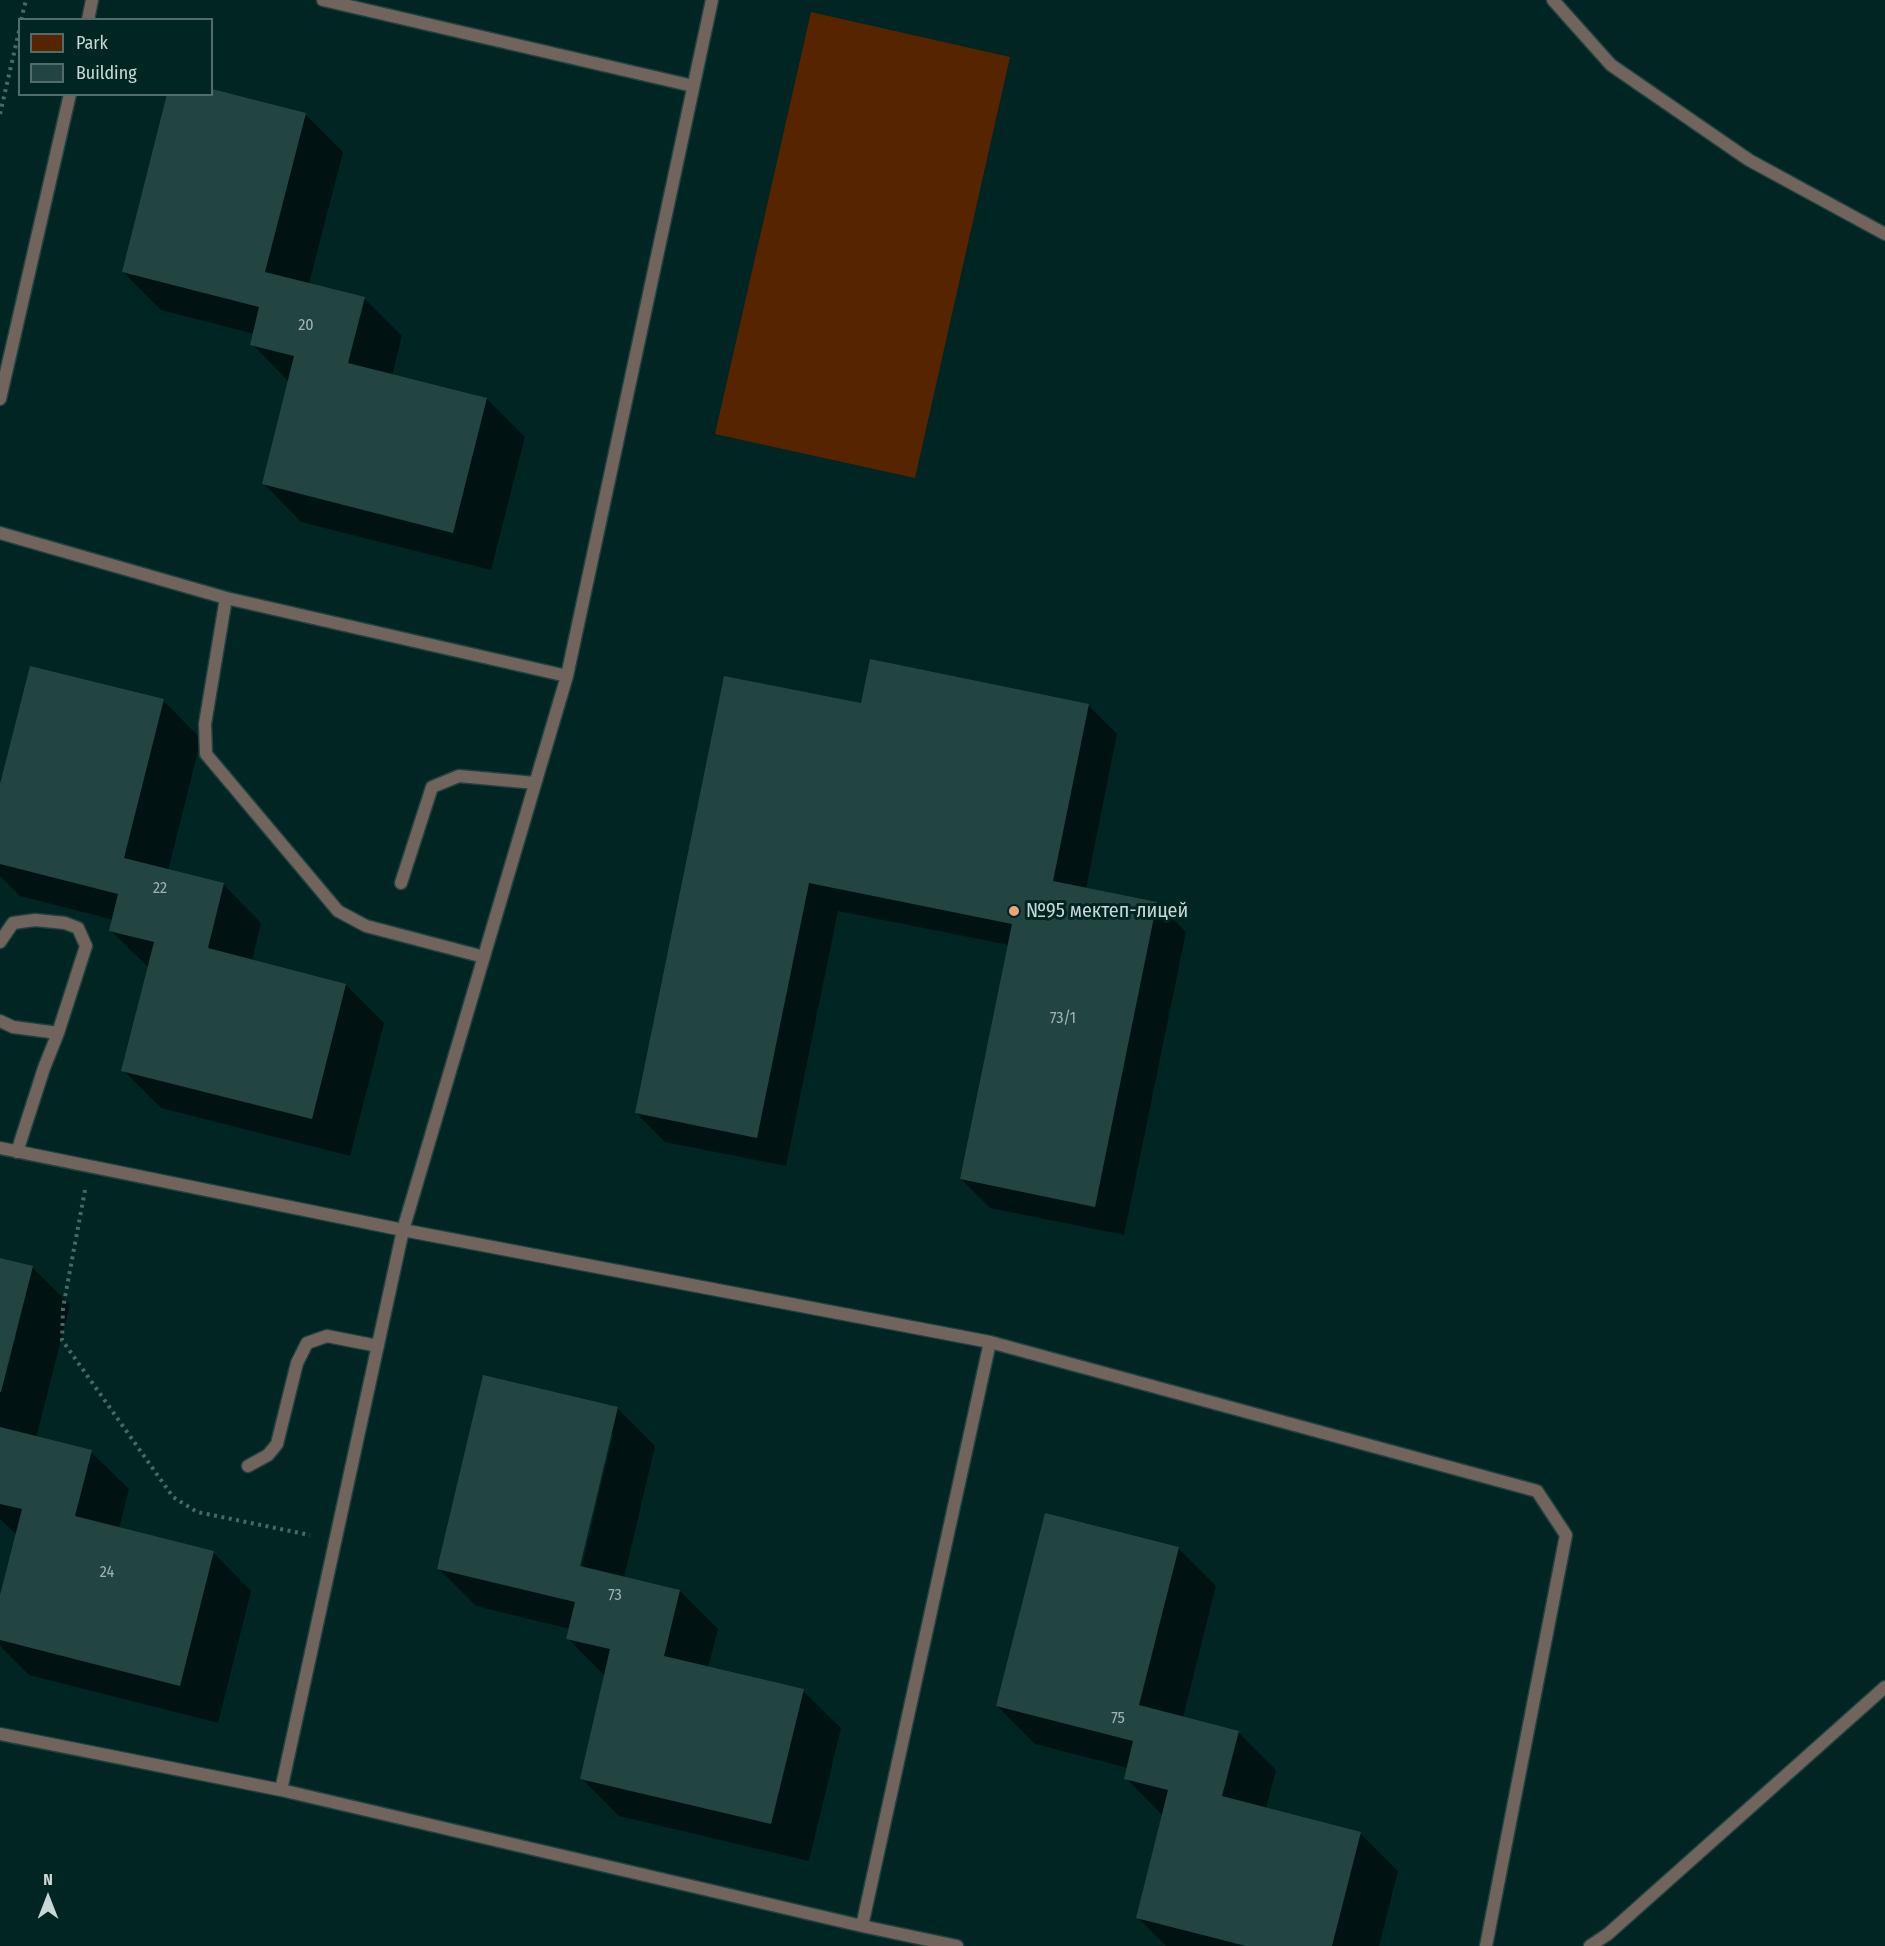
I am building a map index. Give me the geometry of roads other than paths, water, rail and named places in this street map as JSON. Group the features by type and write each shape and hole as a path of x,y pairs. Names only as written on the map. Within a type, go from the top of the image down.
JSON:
{"lane":[{"path":"88,18 92,0"},
{"path":"323,0 693,86"},
{"path":"281,1790 403,1230 567,676 711,0"},
{"path":"1553,0 1611,65 1749,160 1885,234"},
{"path":"0,399 70,96"},
{"path":"0,533 226,598 567,676"},
{"path":"226,598 205,724 206,754 338,911 366,926 484,957"},
{"path":"401,883 432,788 459,776 535,783"},
{"path":"0,942 13,922 35,920 65,923 78,928 86,946 17,1152"},
{"path":"0,1021 13,1027 58,1033"},
{"path":"0,1148 403,1230 990,1342 1537,1491 1566,1535 1486,1946"},
{"path":"248,1466 268,1455 277,1444 297,1364 307,1343 327,1336 378,1346"},
{"path":"862,1926 990,1342"},
{"path":"1590,1946 1608,1934 1885,1687"},
{"path":"0,1734 281,1790 862,1926 957,1946"}],"place":[{"name":"№95 мектеп-лицей","path":"1014,911"}]}
